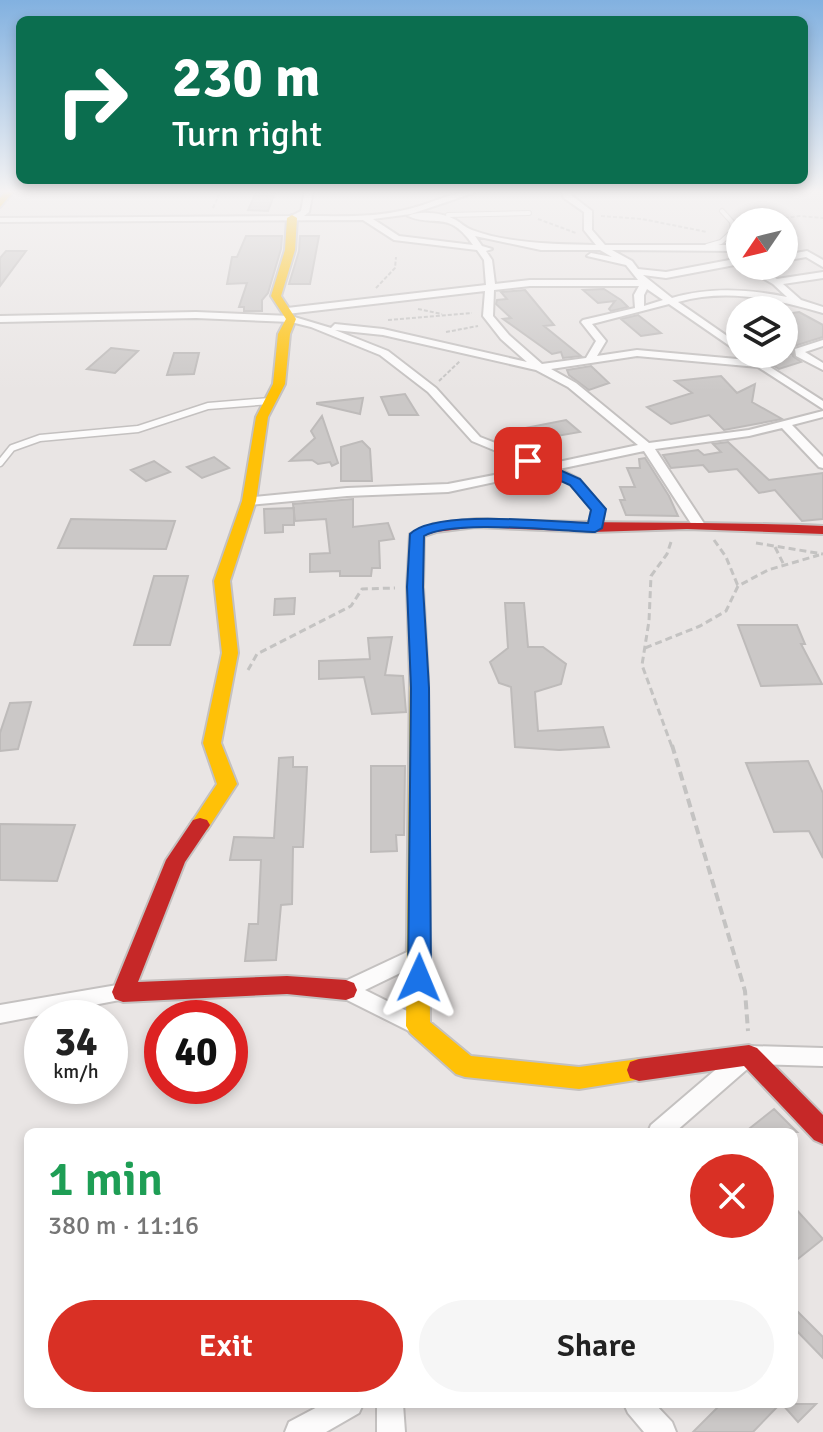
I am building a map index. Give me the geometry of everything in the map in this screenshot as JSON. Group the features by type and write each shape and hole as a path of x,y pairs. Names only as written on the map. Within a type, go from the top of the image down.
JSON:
{"street":[{"path":"123,992 176,860 227,784 212,743 230,653 222,581 249,501 262,417 279,384 287,321 276,296 288,257"},
{"path":"487,257 488,312 493,322 540,368 572,385 647,447 699,525"},
{"path":"594,257 666,275 726,265"},
{"path":"616,257 632,267 645,283 726,340"},
{"path":"776,282 823,275"},
{"path":"772,280 791,296"},
{"path":"287,321 460,293 568,281 600,285 645,283"},
{"path":"640,310 639,295 645,283"},
{"path":"591,358 601,341 586,322 699,294 755,296"},
{"path":"798,301 823,310"},
{"path":"0,319 196,315 287,321 412,339 540,368 637,353 726,361"},
{"path":"314,325 384,353 432,390 476,439 549,468 575,482 598,509 595,528"},
{"path":"823,343 799,351 801,356 823,367"},
{"path":"766,368 823,406"},
{"path":"249,501 347,492 448,488 647,447 749,433 823,414"},
{"path":"784,424 823,464"},
{"path":"418,1026 420,688 415,587 417,534 429,527 466,524 595,528 699,525 772,531 823,530"},
{"path":"346,990 420,954"},
{"path":"0,1014 123,992 287,985 346,990 418,1026 465,1066 579,1078 749,1055 823,1057"},
{"path":"664,1128 749,1055"},
{"path":"749,1055 823,1132"},
{"path":"299,1432 343,1408"},
{"path":"390,1408 391,1432"},
{"path":"641,1408 662,1432"}],"lane":[{"path":"0,463 12,448 40,438 138,429 208,406 270,401"}],"path":[{"path":"355,329 393,318 488,312"},
{"path":"412,339 493,322"},
{"path":"675,525 667,554 651,576 642,665 664,719 745,991 749,1055"},
{"path":"728,539 713,537 726,557 738,586"},
{"path":"645,648 700,626 726,611 738,586 768,570 823,554 744,542"},
{"path":"775,546 784,565"},
{"path":"221,699 251,666 257,654 351,606 362,589 415,587"}],"building":[{"path":"22,257 0,286 0,258"},
{"path":"232,257 279,257 268,293 262,300 262,311 244,311 244,307 239,307 247,283 227,284"},
{"path":"297,257 315,257 310,284 289,284"},
{"path":"604,289 628,307 611,311 609,309 615,301 598,303 583,290"},
{"path":"525,290 554,325 544,326 581,356 563,358 561,352 552,354 503,319 511,318 496,304 497,300 507,299 501,292"},
{"path":"798,312 823,325 823,337 798,345"},
{"path":"638,315 661,333 641,336 621,319"},
{"path":"111,348 138,351 115,373 87,369"},
{"path":"174,353 199,353 194,374 167,375"},
{"path":"591,366 609,383 589,390 567,370"},
{"path":"721,376 737,393 755,384 752,402 782,419 724,430 709,415 671,424 647,407 692,393 675,381"},
{"path":"405,394 418,415 389,415 381,397"},
{"path":"363,398 360,414 317,404 317,403"},
{"path":"322,416 338,463 332,466 330,462 290,461 315,438 311,431"},
{"path":"566,420 580,432 522,442 520,429"},
{"path":"362,441 370,449 372,481 341,481 341,447"},
{"path":"728,442 769,480 823,473 823,519 802,521 775,490 759,493 737,469 709,472 703,465 671,468 663,455 698,450 704,455 721,452 713,444"},
{"path":"214,457 229,468 202,478 187,467"},
{"path":"645,458 678,516 626,515 620,500 625,500 620,487 635,487 627,468 640,468 639,459"},
{"path":"154,461 170,472 146,481 131,470"},
{"path":"353,499 353,527 388,523 394,539 379,541 380,568 372,568 371,576 340,576 340,571 310,572 310,554 330,553 326,519 295,521 293,504"},
{"path":"294,508 294,525 283,525 283,532 265,533 264,509"},
{"path":"71,519 175,521 166,549 58,548"},
{"path":"154,576 188,576 170,645 134,645"},
{"path":"295,598 294,614 274,615 275,599"},
{"path":"505,603 524,603 528,647 543,647 566,664 561,684 535,692 538,731 603,727 609,747 559,750 515,747 511,687 499,683 490,662 508,648"},
{"path":"738,625 797,625 805,644 801,644 822,684 761,686"},
{"path":"392,637 385,675 403,676 406,712 372,714 364,677 319,679 319,661 370,659 368,638"},
{"path":"31,702 18,749 0,751 0,733 10,703"},
{"path":"293,757 293,767 307,767 303,847 293,847 292,904 281,905 276,960 245,961 249,924 258,924 261,860 230,860 234,837 274,838 279,758"},
{"path":"808,761 823,793 823,858 809,831 774,832 746,763"},
{"path":"371,766 405,766 404,835 396,835 397,851 371,852"},
{"path":"0,824 75,825 57,881 0,880"},
{"path":"774,1109 793,1128 750,1128"},
{"path":"798,1211 823,1239 798,1259"},
{"path":"798,1312 823,1337 823,1358 798,1332"},
{"path":"816,1404 798,1422 786,1408"},
{"path":"717,1408 776,1408 753,1432 693,1432"}],"traffic: slow":[{"path":"200,825 227,784 212,743 230,653 222,581 249,501 262,417 279,384 284,334 291,319 276,296 288,257"},
{"path":"419,677 418,1026 465,1066 579,1078 639,1070"}],"traffic: jam":[{"path":"419,677 415,587 417,534 433,528 476,523 592,528 687,525 823,530"},
{"path":"200,825 176,860 123,992 287,985 346,990"},
{"path":"639,1070 749,1055 823,1132"}],"route":[{"path":"419,978 417,534 429,527 466,524 595,528 598,509 575,482 528,461"}]}
